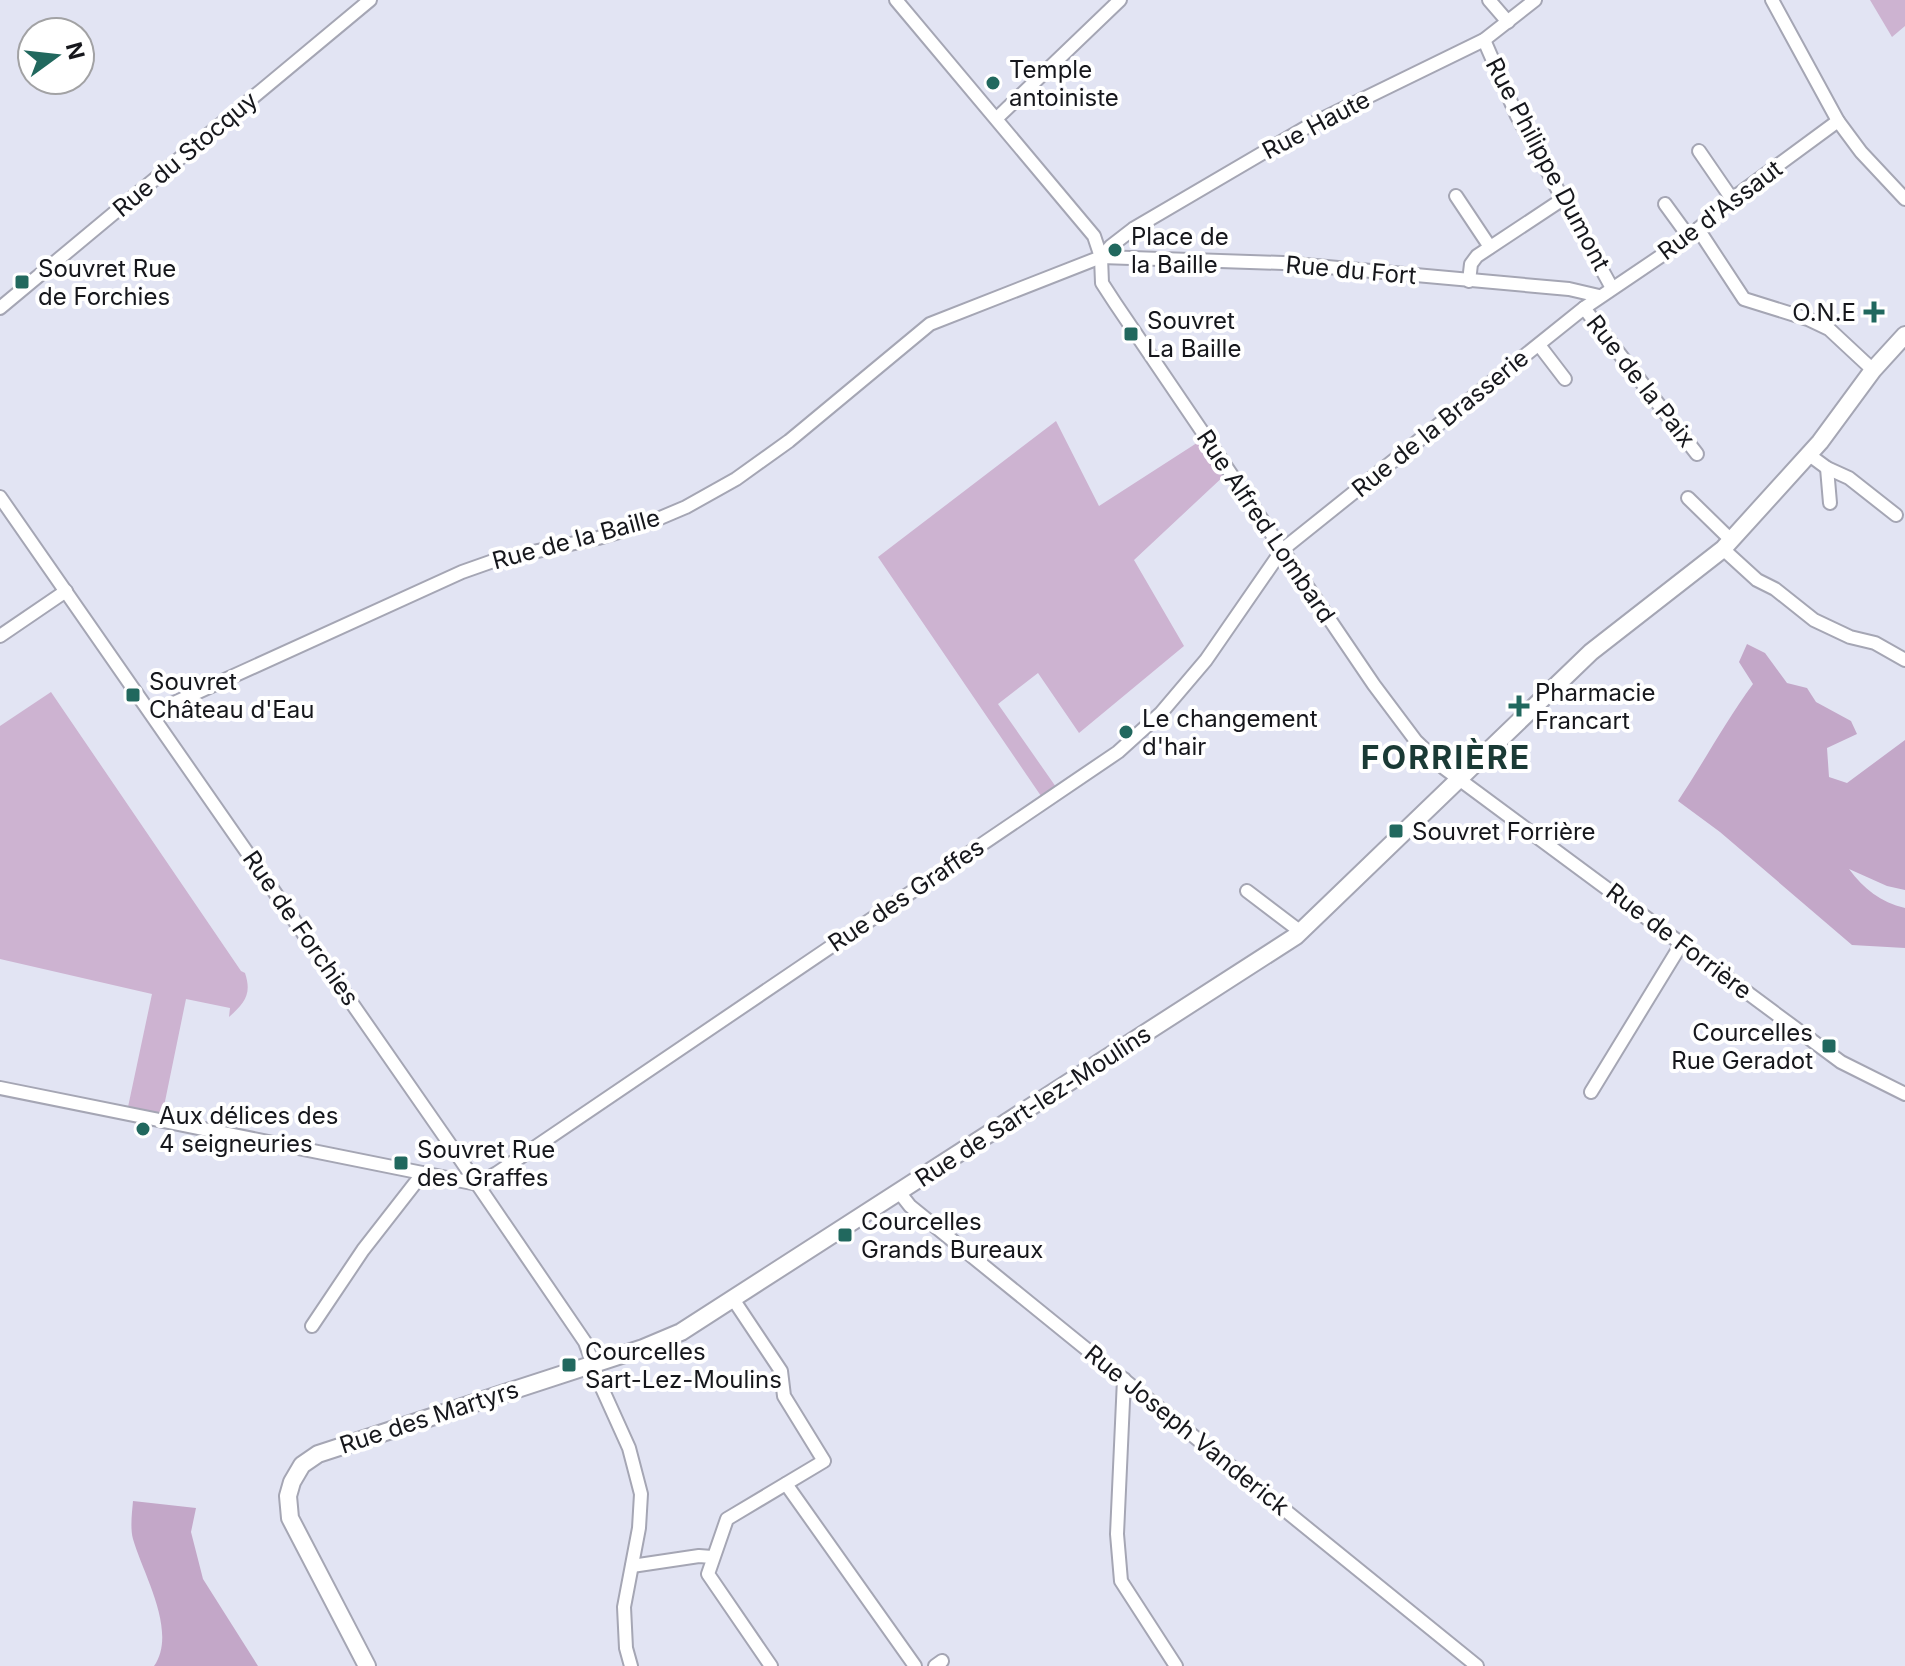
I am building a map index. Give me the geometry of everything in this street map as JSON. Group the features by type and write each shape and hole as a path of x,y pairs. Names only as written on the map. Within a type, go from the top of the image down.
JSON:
{"main road":[{"name":"Rue de Sart-lez-Moulins","path":"594,1364 681,1332 1301,932 1595,648 1727,545 1831,428 1873,370 1905,335"},
{"name":"Rue des Martyrs","path":"367,1666 291,1521 288,1498 295,1475 302,1465 315,1455 594,1364"}],"street":[{"name":"Rue du Stocquy","path":"0,308 370,0"},
{"name":"Rue Alfred Lombard","path":"896,0 1094,236 1101,257 1102,283 1397,717 1416,741 1458,778"},
{"path":"997,118 1120,0"},
{"path":"1489,0 1508,22"},
{"name":"Rue Haute","path":"1101,257 1133,229 1312,124 1484,40 1535,0"},
{"path":"1772,0 1838,121 1861,152 1905,199"},
{"name":"Rue Philippe Dumont","path":"1484,40 1517,116 1612,288"},
{"name":"Rue d'Assaut","path":"1599,296 1694,233 1732,199 1838,121"},
{"path":"1699,151 1732,199"},
{"path":"1456,196 1490,247"},
{"path":"1469,281 1471,264 1490,247 1563,199"},
{"path":"1665,204 1694,233 1744,299 1808,319 1829,329 1873,370"},
{"name":"Rue du Fort","path":"1101,257 1283,263 1569,289 1599,296"},
{"name":"Rue de la Baille","path":"152,713 462,572 496,560 598,538 646,524 686,507 736,479 789,441 930,324 1101,257"},
{"name":"Rue de la Brasserie","path":"1282,550 1599,296"},
{"name":"Rue de la Paix","path":"1584,308 1697,454"},
{"path":"1539,345 1565,379"},
{"path":"1808,454 1827,468 1849,478 1896,515"},
{"path":"1827,468 1830,503"},
{"name":"Rue de Forchies","path":"0,497 585,1342 637,1473 640,1515 624,1618 631,1666"},
{"path":"1688,498 1757,580 1775,589 1814,620 1850,637 1875,643 1905,660"},
{"name":"Rue des Graffes","path":"477,1184 1118,752 1161,713 1206,660 1282,550"},
{"path":"0,636 66,591"},
{"name":"Rue de Forrière","path":"1458,778 1841,1062 1905,1094"},
{"path":"1247,891 1301,932"},
{"path":"1591,1092 1682,943"},
{"path":"0,1088 477,1184"},
{"path":"312,1326 363,1250 423,1173"},
{"name":"Rue Joseph Vanderick","path":"899,1192 910,1206 1477,1666"},
{"path":"733,1299 781,1371 784,1396 824,1461 727,1519 712,1557 708,1574 771,1666"},
{"path":"1124,1379 1117,1534 1121,1581 1176,1666"},
{"path":"786,1484 915,1666"},
{"path":"632,1566 699,1556 712,1557"}],"shaded area":[{"path":"1870,0 1905,0 1905,26 1892,37"},
{"path":"1056,421 1099,506 1203,439 1226,474 1134,560 1184,646 1079,733 1038,673 998,704 1056,787 1041,796 878,557"},
{"path":"1747,644 1765,653 1787,683 1807,688 1816,702 1851,721 1857,734 1827,748 1829,777 1847,783 1905,740 1905,890 1887,886 1849,869 1873,894 1905,908 1905,948 1852,945 1720,832 1678,801 1753,684 1739,662"},
{"path":"51,692 247,980 246,998 229,1017 230,1008 186,999 162,1116 128,1107 152,994 0,959 0,726"},
{"path":"133,1501 196,1508 191,1532 203,1579 258,1666 154,1666 160,1652 161,1620 133,1539"}],"place":[{"name":"Temple antoiniste","path":"993,83"},
{"name":"Place de la Baille","path":"1115,250"},
{"name":"Souvret Rue de Forchies","path":"22,282"},
{"name":"O.N.E","path":"1874,312"},
{"name":"Souvret La Baille","path":"1131,334"},
{"name":"Souvret Château d'Eau","path":"133,695"},
{"name":"Pharmacie Francart","path":"1519,706"},
{"name":"Le changement d'hair","path":"1126,732"},
{"name":"Souvret Forrière","path":"1396,831"},
{"name":"Courcelles Rue Geradot","path":"1829,1046"},
{"name":"Aux délices des 4 seigneuries","path":"143,1129"},
{"name":"Souvret Rue des Graffes","path":"401,1163"},
{"name":"Courcelles Grands Bureaux","path":"845,1235"},
{"name":"Courcelles Sart-Lez-Moulins","path":"569,1365"}],"district":[{"name":"FORRIÈRE","path":"1446,757"}]}
